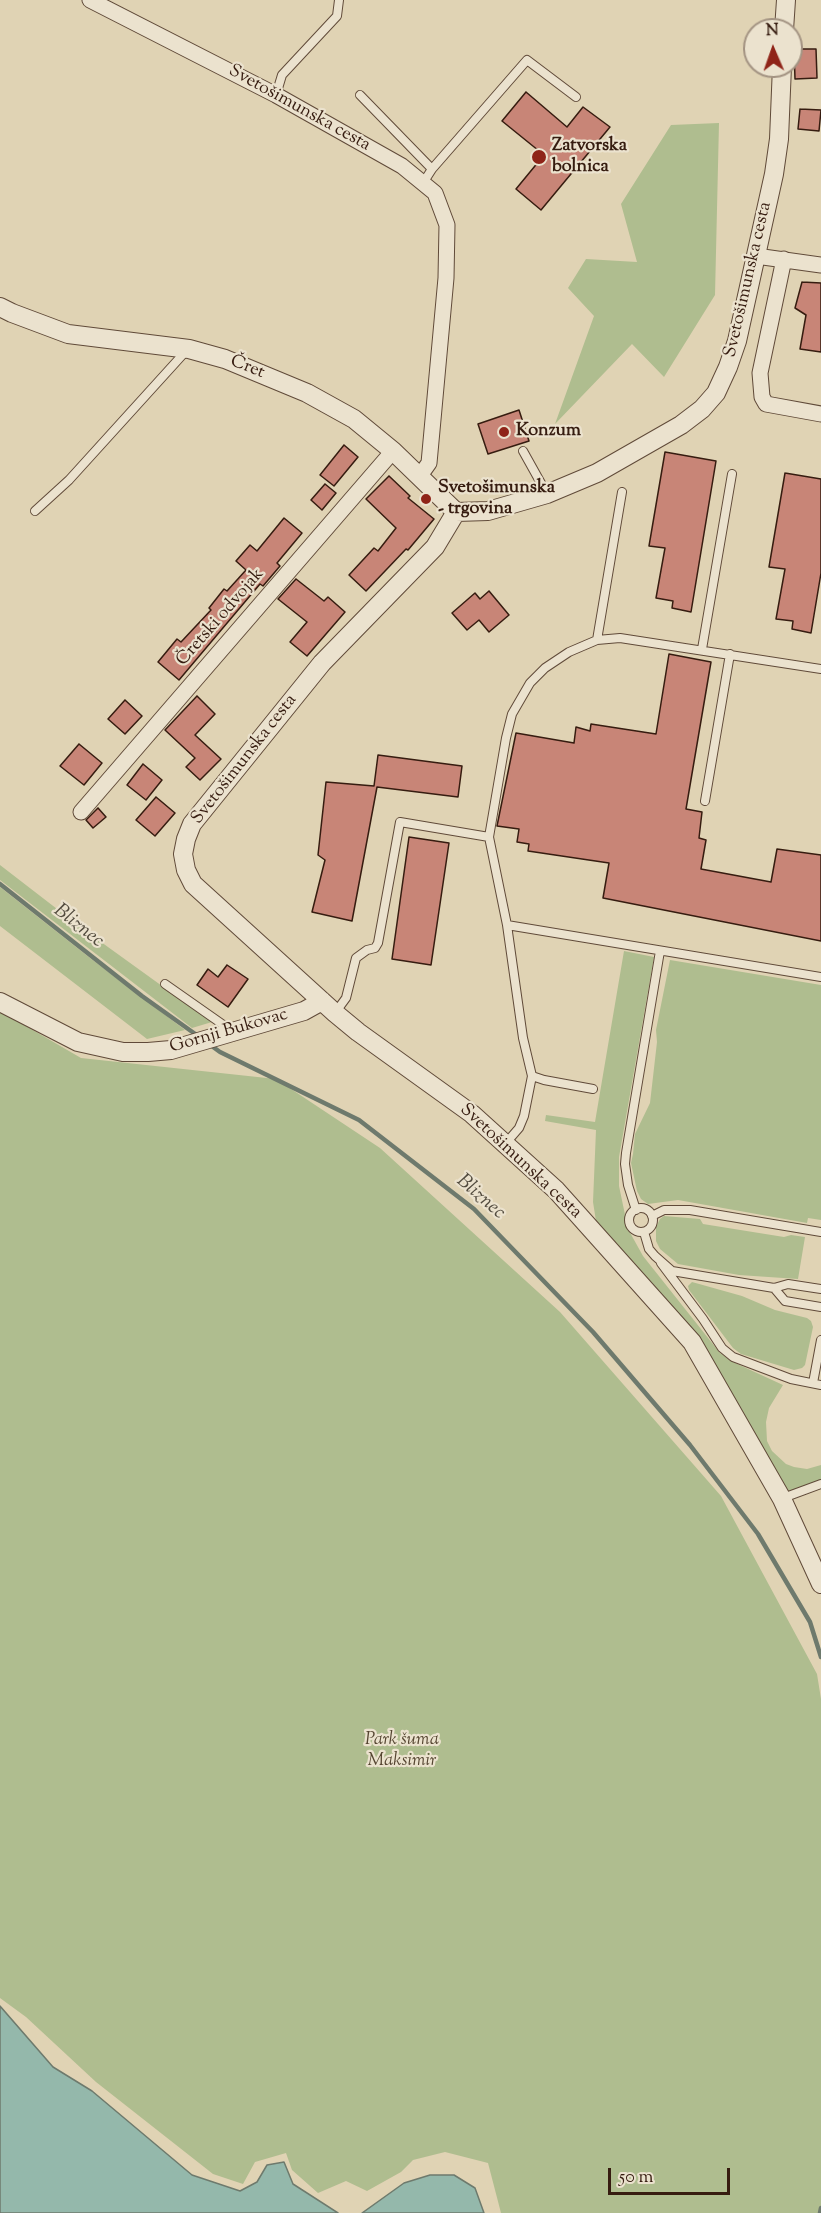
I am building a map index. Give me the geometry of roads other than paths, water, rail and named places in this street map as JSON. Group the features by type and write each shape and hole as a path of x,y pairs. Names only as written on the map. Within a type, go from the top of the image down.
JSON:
{"street":[{"name":"Svetošimunska cesta","path":"90,0 276,95 402,166 435,193 447,225 447,267 429,463 419,477"},
{"path":"785,18 786,0"},
{"name":"Svetošimunska cesta","path":"782,78 779,139 756,256 737,341 716,393 702,409 681,425 597,473 547,494 489,511 456,512 435,547 322,663 192,824 183,854 186,870 193,884 329,1007 358,1032 472,1114 556,1190 692,1342 782,1499 821,1584"},
{"path":"756,256 821,265"},
{"path":"784,259 760,373 762,397 766,404 821,414"},
{"name":"Čret","path":"0,307 68,334 189,349 225,359 307,393 354,419 393,451 456,512"},
{"name":"Čretski odvojak","path":"81,812 393,451"},
{"name":"Gornji Bukovac","path":"0,1002 78,1042 123,1052 171,1050 304,1011 329,1007"}],"lane":[{"path":"276,95 282,75 337,16 339,0"},
{"path":"423,183 432,169 527,60 576,97"},
{"path":"360,95 432,169"},
{"path":"35,512 69,480 189,349"},
{"path":"523,451 547,494"},
{"path":"702,649 732,474"},
{"path":"597,640 622,492"},
{"path":"505,1144 519,1128 524,1116 532,1076 521,1028 507,925 489,837 512,714 530,683 557,659 597,640 630,638 821,669"},
{"path":"705,801 730,654"},
{"path":"329,1007 346,998 356,958 367,950 375,948 378,943 400,822 489,837"},
{"path":"507,925 821,977"},
{"path":"636,1210 628,1185 626,1153 660,951"},
{"path":"165,984 227,1033"},
{"path":"532,1076 593,1089"},
{"path":"652,1216 664,1210 675,1209 821,1232"},
{"path":"636,1210 647,1210 652,1216 652,1223 645,1232 637,1231 631,1226 631,1215 636,1210"},
{"path":"645,1232 650,1249 722,1348 733,1357 790,1379 817,1384 821,1340"},
{"path":"661,1263 672,1271 774,1288 788,1284 821,1289"},
{"path":"774,1288 785,1301 821,1306"},
{"path":"782,1499 821,1484"}],"water":[{"path":"0,2006 53,2067 92,2091 192,2175 240,2191 257,2182 267,2165 284,2162 293,2184 338,2213 0,2213"},
{"path":"430,2175 454,2175 475,2188 484,2213 362,2213 404,2183"}],"waterway":[{"name":"Bliznec","path":"0,884 142,996 198,1036"},
{"name":"Bliznec","path":"209,1044 220,1052 359,1120 474,1209 593,1332 690,1445 758,1534 810,1622 821,1657"},
{"name":"Bliznec","path":"820,2213 821,2208"}],"place":[{"name":"Zatvorska bolnica","path":"539,157"},
{"name":"Konzum","path":"504,432"},
{"name":"Svetošimunska - trgovina","path":"426,499"}],"park label":[{"name":"Park šuma Maksimir","path":"402,1751"}]}
